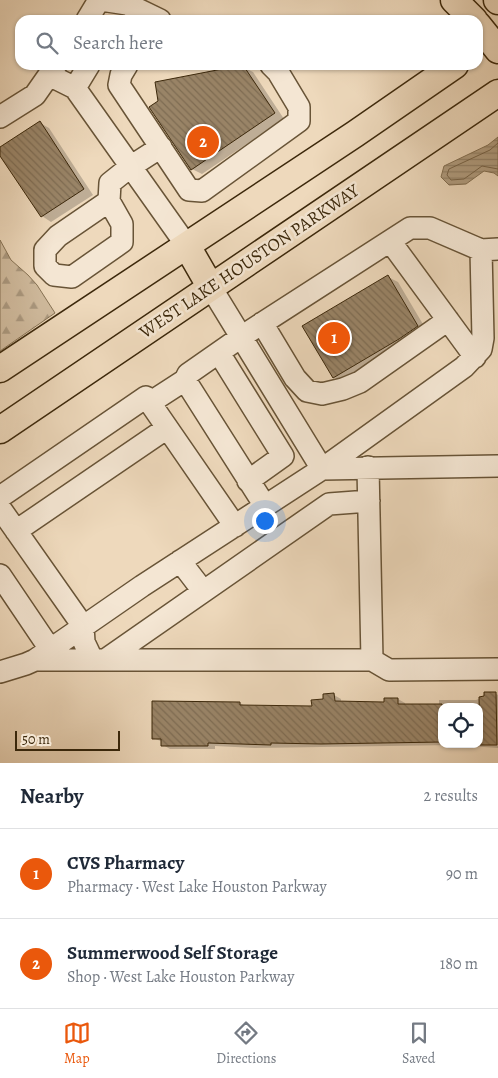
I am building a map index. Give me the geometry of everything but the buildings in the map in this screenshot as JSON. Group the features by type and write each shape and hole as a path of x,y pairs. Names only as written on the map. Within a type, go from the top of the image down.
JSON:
{"main road":[{"path":"454,0 469,15"},
{"path":"0,369 187,246 448,70"},
{"name":"WEST LAKE HOUSTON PARKWAY","path":"0,430 210,286 324,212 498,93"},
{"path":"187,246 210,286"}],"lane":[{"path":"90,15 100,0 124,6 146,15"},
{"path":"0,117 35,95 52,70 74,88 187,246"},
{"path":"74,88 86,70"},
{"path":"124,70 119,86 189,190 202,191 299,121 300,108 276,70"},
{"path":"109,201 110,184 130,167 161,147"},
{"path":"0,672 26,664 42,654 322,468 464,368 485,344 490,297 490,250 430,228 410,228 241,337 188,374 185,380 151,402"},
{"path":"390,241 448,320 485,344"},
{"path":"210,286 322,468"},
{"path":"262,323 295,378 307,391 322,394 343,389 360,382 448,320"},
{"path":"219,353 283,456 248,481"},
{"path":"185,380 265,506"},
{"path":"0,497 146,397 235,526"},
{"path":"16,531 167,428"},
{"path":"372,660 369,502 379,457 375,447 374,432"},
{"path":"322,468 498,466"},
{"path":"99,659 203,591 329,504 369,502"},
{"path":"0,508 83,626 84,642 99,659"},
{"path":"180,561 203,591"},
{"path":"0,575 42,654"},
{"path":"42,654 99,659 372,660 390,670 498,669"}],"green space":[{"path":"0,240 11,260 37,285 55,313 0,351"}],"water":[{"path":"498,137 498,176 484,171 466,184 449,185 441,177 444,166 488,145"}],"place":[{"name":"Summerwood Self Storage","path":"203,142"},
{"name":"CVS Pharmacy","path":"334,338"}]}
